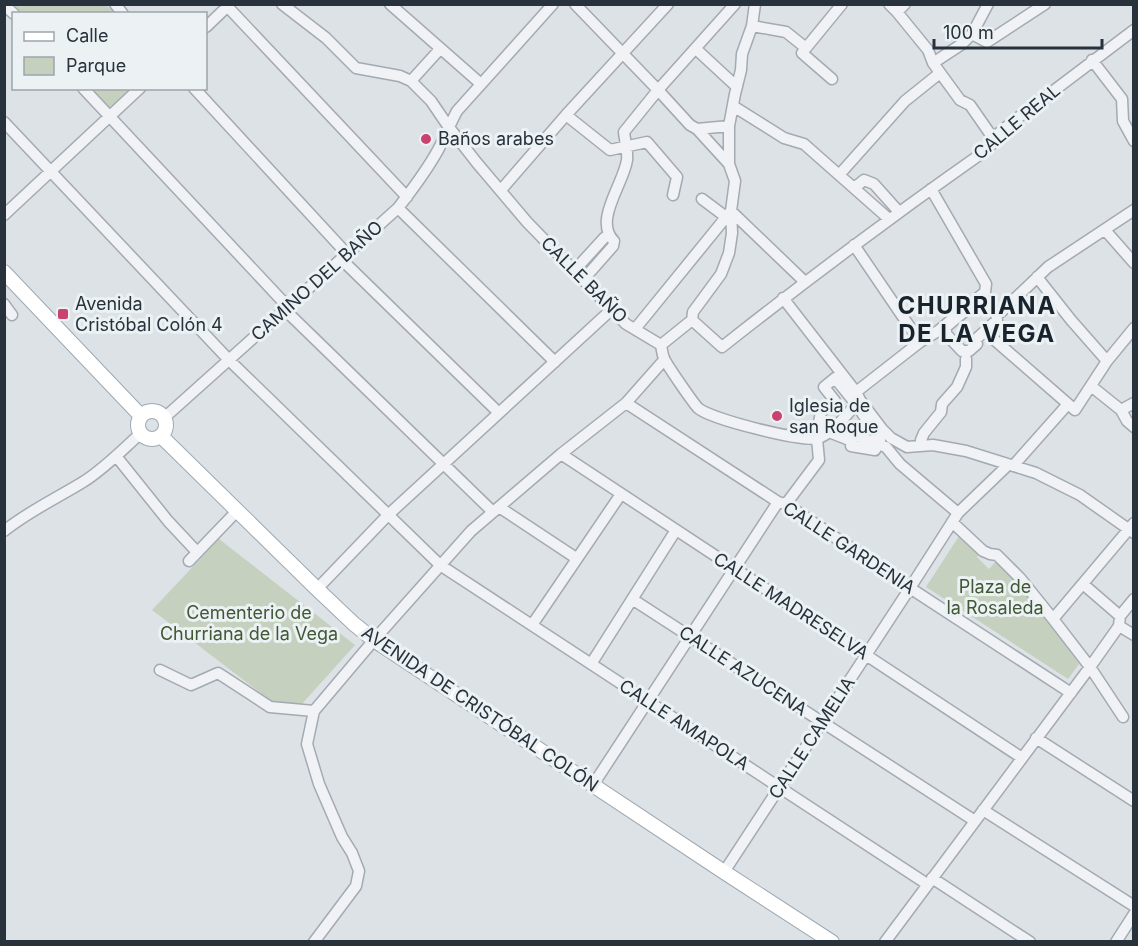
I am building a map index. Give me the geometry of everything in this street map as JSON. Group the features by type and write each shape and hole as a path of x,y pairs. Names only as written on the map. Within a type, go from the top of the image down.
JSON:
{"main road":[{"path":"5,273 141,416"},
{"path":"153,411 164,418 165,428 161,436 152,440 140,434 138,425 144,413 153,411"},
{"name":"AVENIDA DE CRISTÓBAL COLÓN","path":"161,436 318,590 374,640 832,942"}],"street":[{"path":"282,4 326,38 356,68 400,76 411,81 440,49"},
{"path":"390,4 481,84"},
{"name":"CAMINO DEL BAÑO","path":"164,418 398,208 438,150 457,111 553,4"},
{"path":"575,4 729,164"},
{"path":"501,190 566,115 669,4"},
{"path":"583,280 615,241 609,235 607,224 609,208 627,161 624,132 658,90 735,4"},
{"path":"755,4 752,26 742,54 741,70 729,126 729,164 735,181 729,214 732,233 729,253 721,274 693,312 692,320 661,345 664,360 699,408 714,416 803,439 817,439 832,429 857,399 920,342 938,331 985,292 987,284 931,189"},
{"path":"832,79 802,53 842,4"},
{"path":"933,63 962,44 972,33 988,4"},
{"path":"207,26 227,5 407,197"},
{"path":"972,33 987,42 1044,5"},
{"path":"897,7 928,50 940,74 960,100 970,105 993,138"},
{"path":"752,26 786,33 806,48"},
{"name":"CALLE REAL","path":"889,219 985,151 993,143 993,138 1134,30"},
{"path":"696,50 737,87"},
{"path":"1092,60 1122,99 1123,121 1134,141"},
{"path":"839,175 905,101 940,74"},
{"name":"CALLE BAÑO","path":"411,81 431,101 477,163 527,222 626,324 661,345"},
{"path":"85,90 286,308 443,464 496,509 576,558"},
{"path":"4,215 138,90"},
{"path":"196,90 344,256 499,413"},
{"path":"692,320 722,347 889,219 804,144 784,138 733,106"},
{"path":"566,115 610,150 647,142 677,177 673,195"},
{"name":"CALLE AMAPOLA","path":"4,122 229,360 440,565 780,788 1029,942"},
{"path":"697,129 729,126"},
{"path":"854,188 864,180 874,184 899,212"},
{"path":"702,199 729,214 804,282"},
{"path":"398,208 555,362"},
{"path":"1001,312 1048,267 1134,210"},
{"path":"635,329 729,214"},
{"path":"1105,230 1134,263"},
{"path":"574,271 609,235"},
{"path":"855,245 920,342"},
{"path":"1037,277 1107,361"},
{"path":"968,355 1002,323 1001,312 985,292"},
{"path":"783,298 857,399 882,429 885,443 900,464 955,517 983,551 997,555 1020,578 1053,619 1123,717"},
{"path":"921,445 924,433 941,412 942,404 957,387 966,367 968,355 977,344 974,341 997,321 996,313 986,301 978,300 946,327 946,334 968,355"},
{"path":"4,304 12,315"},
{"path":"318,590 388,515 611,310"},
{"path":"1134,328 1107,361 1091,386 1121,410 1127,421 1134,427"},
{"path":"938,331 968,355"},
{"path":"990,336 1068,404"},
{"path":"314,942 356,886 359,871 319,784 307,744 314,711 471,531 561,454 626,403 664,360"},
{"path":"857,399 835,378 824,387 836,400 821,412 817,433 832,429 852,441 851,446 875,450 885,443 907,447 933,445 966,451 1036,473 1080,495 1132,529 1053,619"},
{"name":"CALLE CAMELIA","path":"724,872 955,517 1023,455 1068,404 1075,410 1091,386"},
{"name":"CALLE GARDENIA","path":"626,403 1071,693"},
{"path":"1121,410 1134,403"},
{"path":"4,531 41,506 85,481 140,434"},
{"path":"593,785 735,569 782,503 819,460 817,439"},
{"name":"CALLE MADRESELVA","path":"561,454 1022,758"},
{"path":"1023,455 1036,473"},
{"path":"116,456 193,556 237,512"},
{"path":"531,625 621,494"},
{"path":"591,664 676,530"},
{"path":"1083,584 1134,635"},
{"name":"CALLE AZUCENA","path":"632,599 975,821"},
{"path":"885,942 1071,693 1134,599"},
{"path":"160,670 191,685 218,673 270,707 314,711"},
{"path":"1036,738 1134,801"},
{"path":"983,810 1134,906"},
{"path":"1116,942 1134,914"}],"green space":[{"path":"12,5 106,5 114,12 19,12"},
{"path":"90,90 132,90 110,110"},
{"name":"Plaza de la Rosaleda","path":"961,533 980,553 977,557 989,569 998,559 1022,585 1079,664 1068,679 926,587"},
{"name":"Cementerio de Churriana de la Vega","path":"219,539 355,645 301,705 275,704 152,610"}],"place":[{"name":"Baños arabes","path":"426,139"},
{"name":"Avenida Cristóbal Colón 4","path":"63,314"},
{"name":"Iglesia de san Roque","path":"777,416"}],"district":[{"name":"CHURRIANA DE LA VEGA","path":"977,320"}]}
